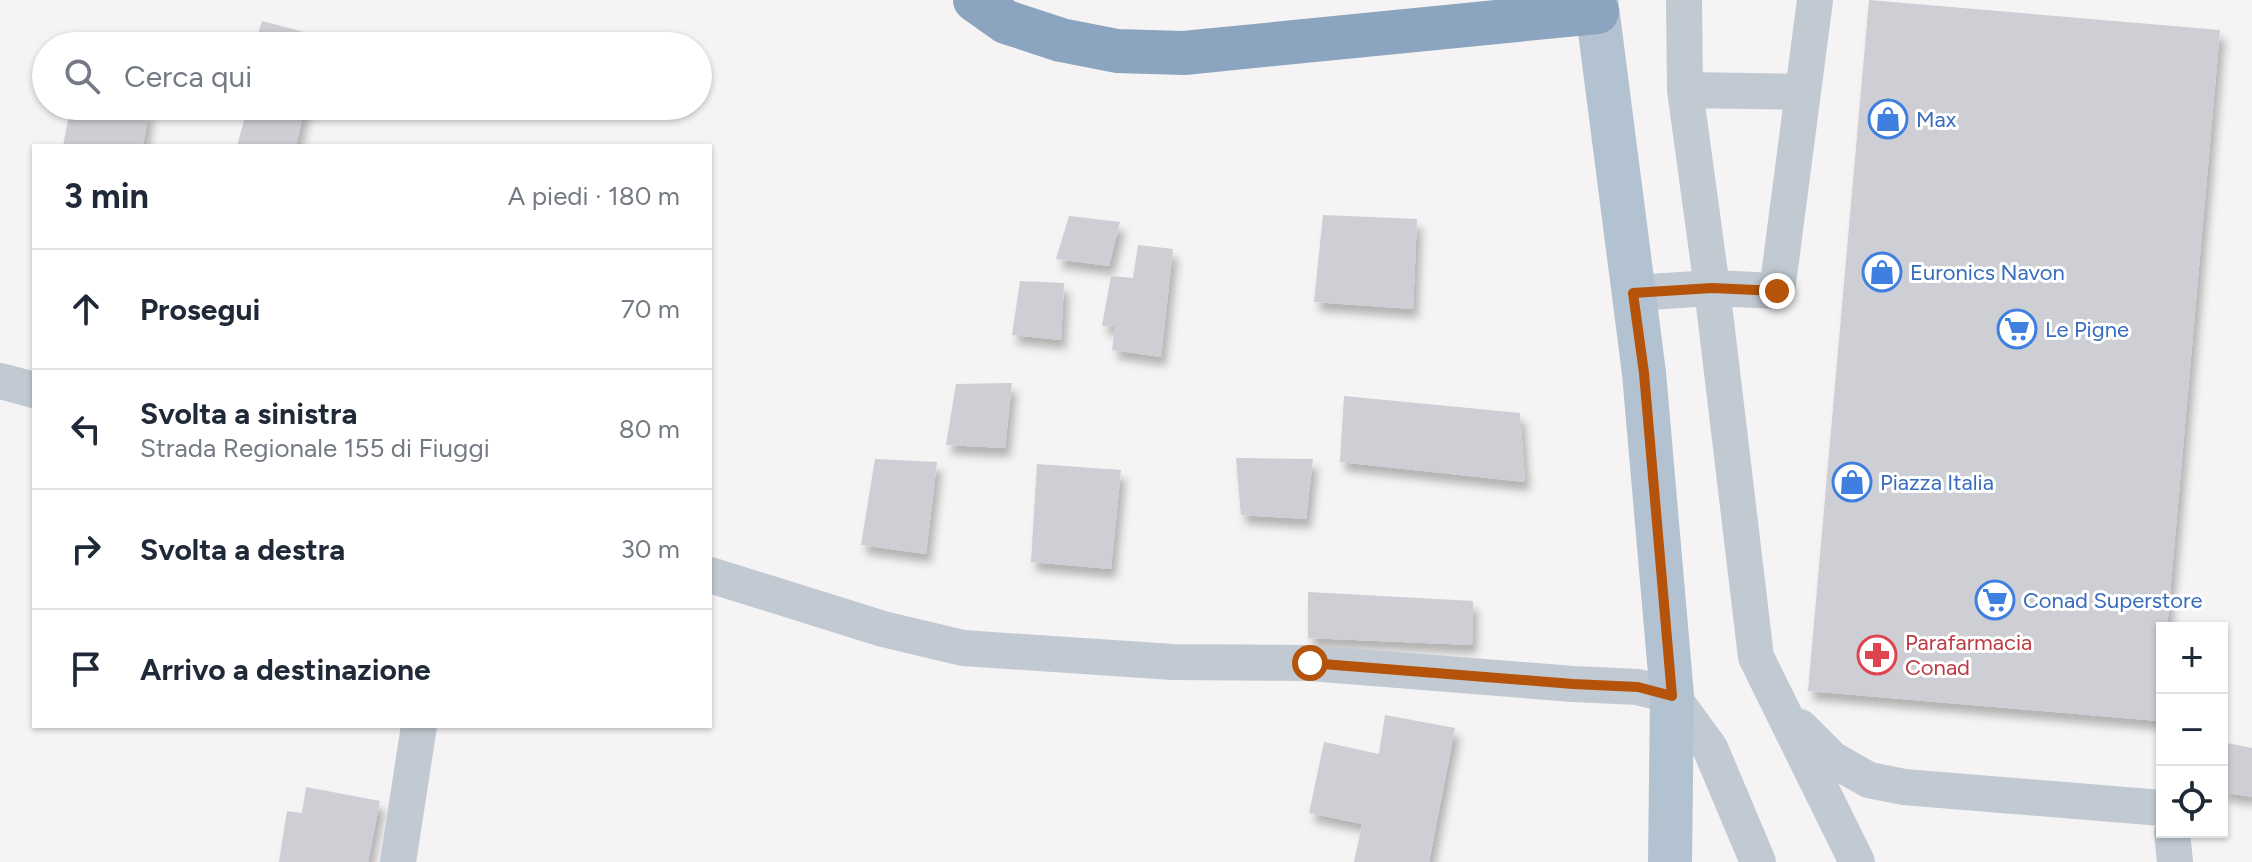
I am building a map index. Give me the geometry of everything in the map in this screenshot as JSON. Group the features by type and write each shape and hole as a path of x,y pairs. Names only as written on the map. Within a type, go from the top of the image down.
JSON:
{"highway":[{"path":"975,0 1006,22 1061,40 1117,51 1184,53 1596,6"}],"main road":[{"path":"1596,6 1644,373 1672,696 1670,862"}],"street":[{"path":"1684,0 1685,90 1756,657 1857,862"},
{"path":"1633,293 1712,288 1777,291 1815,0"},
{"path":"1685,90 1803,92"},
{"path":"0,381 32,389"},
{"path":"712,576 883,629 963,648 1173,662 1310,663 1638,687 1672,696 1710,748 1758,862"},
{"path":"1781,708 1832,759 1869,780 1904,787 2156,808"},
{"path":"398,862 419,728"},
{"path":"2173,838 2175,862"}],"building":[{"name":"Le Pigne","path":"1869,0 2220,30 2168,622 2156,622 2156,721 1808,691"},
{"path":"262,21 304,32 258,32"},
{"path":"68,120 147,120 143,144 63,144"},
{"path":"244,120 302,120 296,144 238,144"},
{"path":"1323,215 1417,219 1413,309 1314,302"},
{"path":"1069,216 1120,222 1109,266 1056,259"},
{"path":"1138,245 1173,249 1161,357 1112,350 1115,327 1102,326 1111,276 1133,278"},
{"path":"1020,281 1064,283 1061,340 1012,335"},
{"path":"1012,383 1005,448 946,445 956,384"},
{"path":"1344,396 1520,413 1525,482 1340,462"},
{"path":"1236,458 1313,459 1306,519 1241,515"},
{"path":"875,459 937,462 926,554 861,545"},
{"path":"1037,464 1121,470 1111,569 1031,562"},
{"path":"1308,592 1473,601 1472,645 1308,638"},
{"path":"1385,715 1455,728 1429,862 1354,862 1362,824 1309,813 1324,742 1379,754"},
{"path":"2228,743 2252,748 2252,797 2228,793"},
{"path":"306,787 380,801 368,862 279,862 287,811 302,813"}],"place":[{"name":"Max","path":"1888,119"},
{"name":"Euronics Navon","path":"1882,272"},
{"name":"Le Pigne","path":"2017,329"},
{"name":"Piazza Italia","path":"1852,482"},
{"name":"Conad Superstore","path":"1995,600"},
{"name":"Parafarmacia Conad","path":"1877,655"}],"route":[{"path":"1310,663 1638,687 1672,696 1644,373 1633,293 1712,288 1777,291"}]}
